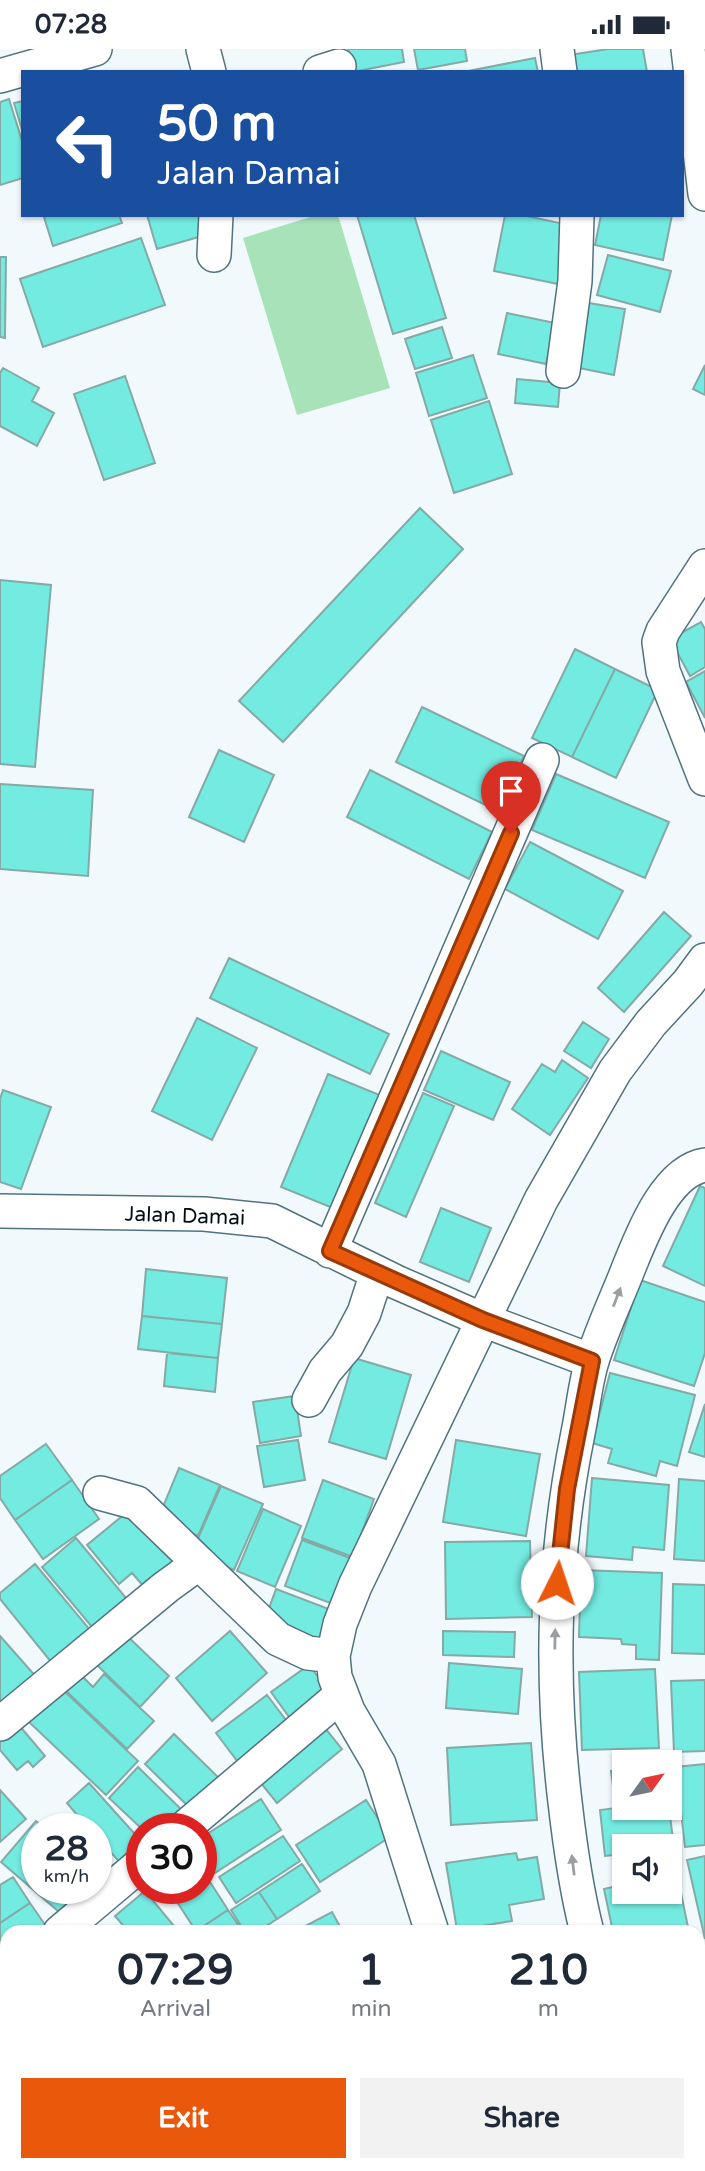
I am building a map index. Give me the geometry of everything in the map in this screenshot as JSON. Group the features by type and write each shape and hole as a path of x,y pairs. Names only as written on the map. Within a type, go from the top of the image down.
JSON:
{"street":[{"path":"21,70 95,49"},
{"path":"203,49 208,70"},
{"path":"556,49 560,70"},
{"path":"688,49 705,194"},
{"path":"0,76 21,70"},
{"path":"214,255 216,217"},
{"path":"564,371 575,281 577,217"},
{"path":"705,566 663,631 659,642 663,671 705,779"},
{"path":"330,1251 542,760"},
{"path":"430,1925 379,1764 340,1696 333,1656 340,1624 355,1586 541,1200 615,1072 651,1023 705,960"},
{"path":"585,1925 576,1891 560,1759 555,1642 558,1567 567,1489 592,1361 648,1219 669,1190 695,1167 705,1165"},
{"name":"Jalan Damai","path":"0,1211 241,1216 272,1221 330,1251 483,1320 592,1361"},
{"path":"309,1399 325,1371 347,1345 364,1313 377,1273"},
{"path":"100,1493 137,1503 278,1639 308,1653 333,1656"},
{"path":"0,1724 157,1594 199,1563"},
{"path":"202,1813 340,1696"},
{"path":"68,1925 126,1876"}],"green space":[{"path":"311,217 339,217 390,388 297,415 243,238"}],"building":[{"path":"348,49 402,49 404,62 353,70"},
{"path":"414,49 465,49 467,61 418,70"},
{"path":"608,49 643,49 647,70 572,70 569,55"},
{"path":"535,58 538,70 473,70"},
{"path":"9,99 21,138 21,179 0,185 0,102"},
{"path":"21,101 21,126 14,103"},
{"path":"44,217 120,217 122,223 53,246"},
{"path":"148,217 204,217 209,234 157,249"},
{"path":"358,217 415,217 446,318 393,334"},
{"path":"505,217 531,217 569,225 558,284 494,271"},
{"path":"601,217 672,217 663,260 595,245"},
{"path":"141,238 165,305 43,347 20,279"},
{"path":"608,255 671,271 660,312 597,295"},
{"path":"0,257 6,257 5,338 0,337"},
{"path":"589,303 625,309 614,375 579,368"},
{"path":"507,313 555,323 546,364 498,354"},
{"path":"442,327 452,358 415,369 405,339"},
{"path":"473,355 487,398 429,416 416,373"},
{"path":"705,365 705,395 693,389"},
{"path":"3,368 39,388 32,401 54,413 37,446 0,426 0,373"},
{"path":"125,376 155,463 104,480 74,394"},
{"path":"517,379 560,383 558,407 515,403"},
{"path":"489,401 512,474 454,493 431,420"},
{"path":"420,508 463,549 283,742 239,701"},
{"path":"0,580 51,585 35,767 0,764"},
{"path":"701,622 705,629 705,667 690,676 670,639"},
{"path":"575,649 615,669 572,757 532,738"},
{"path":"615,669 658,690 616,778 572,757"},
{"path":"705,671 705,718 686,682"},
{"path":"422,707 524,756 498,811 396,762"},
{"path":"219,750 274,775 244,842 189,817"},
{"path":"370,770 492,832 469,879 347,817"},
{"path":"556,774 669,822 645,878 532,830"},
{"path":"0,784 93,790 88,876 0,869"},
{"path":"530,842 623,891 598,939 505,889"},
{"path":"664,912 691,936 624,1012 598,988"},
{"path":"229,958 389,1034 370,1074 210,998"},
{"path":"197,1018 257,1048 212,1140 152,1111"},
{"path":"583,1022 609,1039 591,1068 564,1051"},
{"path":"441,1051 510,1082 493,1120 424,1090"},
{"path":"562,1060 588,1078 550,1135 512,1109 542,1064 555,1072"},
{"path":"328,1074 382,1096 335,1209 281,1187"},
{"path":"3,1090 51,1107 21,1189 0,1182 0,1099"},
{"path":"423,1093 454,1106 406,1217 375,1203"},
{"path":"700,1186 705,1188 705,1286 663,1266"},
{"path":"441,1208 491,1228 469,1282 420,1262"},
{"path":"146,1269 227,1278 222,1324 142,1316"},
{"path":"640,1280 705,1302 705,1353 694,1386 614,1360"},
{"path":"142,1316 222,1324 218,1358 138,1349"},
{"path":"167,1353 218,1358 215,1392 164,1386"},
{"path":"354,1358 411,1375 386,1459 329,1442"},
{"path":"610,1373 695,1395 677,1466 660,1461 656,1476 608,1463 612,1449 592,1443"},
{"path":"295,1396 301,1436 260,1443 253,1402"},
{"path":"705,1404 705,1457 689,1452"},
{"path":"298,1440 305,1480 264,1487 257,1446"},
{"path":"456,1440 540,1454 526,1536 443,1522"},
{"path":"46,1444 72,1480 15,1520 0,1498 0,1476"},
{"path":"179,1468 220,1485 198,1536 158,1519"},
{"path":"592,1478 669,1485 664,1550 633,1547 632,1560 586,1556"},
{"path":"679,1479 705,1481 705,1561 674,1559"},
{"path":"72,1480 99,1519 43,1559 15,1520"},
{"path":"323,1480 374,1499 353,1557 302,1538"},
{"path":"221,1486 263,1504 234,1570 192,1552"},
{"path":"132,1508 178,1563 146,1589 132,1573 119,1584 87,1545"},
{"path":"263,1509 301,1526 275,1587 237,1571"},
{"path":"76,1538 126,1598 92,1627 42,1567"},
{"path":"302,1540 350,1558 333,1604 285,1586"},
{"path":"530,1541 532,1617 446,1619 445,1542"},
{"path":"35,1564 91,1631 52,1663 0,1599 0,1593"},
{"path":"581,1570 662,1573 659,1660 636,1659 636,1645 622,1644 621,1639 579,1637"},
{"path":"673,1584 705,1585 705,1654 672,1653"},
{"path":"276,1589 334,1611 322,1643 264,1622"},
{"path":"230,1631 267,1673 212,1721 176,1678"},
{"path":"443,1631 515,1632 514,1657 443,1655"},
{"path":"123,1632 169,1676 140,1707 94,1662"},
{"path":"0,1636 38,1679 0,1712"},
{"path":"449,1663 522,1669 518,1714 446,1708"},
{"path":"309,1665 331,1694 292,1721 271,1692"},
{"path":"655,1669 659,1748 582,1750 579,1672"},
{"path":"79,1673 93,1687 104,1674 154,1721 127,1749 64,1689"},
{"path":"705,1680 705,1751 674,1750 671,1681"},
{"path":"61,1688 138,1761 106,1795 29,1722"},
{"path":"267,1695 292,1728 241,1766 216,1733"},
{"path":"321,1723 342,1749 277,1803 256,1777"},
{"path":"18,1724 45,1756 33,1767 28,1761 17,1770 0,1750 0,1739"},
{"path":"174,1734 223,1782 194,1812 145,1764"},
{"path":"531,1743 537,1820 451,1825 447,1748"},
{"path":"705,1764 705,1845 685,1847 682,1766"},
{"path":"138,1767 185,1813 126,1814 109,1798"},
{"path":"89,1783 126,1824 126,1869 112,1854 112,1813 75,1813 67,1803"},
{"path":"0,1790 21,1813 21,1823 0,1842"},
{"path":"261,1799 281,1830 217,1872 217,1828"},
{"path":"366,1800 390,1837 320,1882 296,1845"},
{"path":"612,1808 612,1820 671,1820 672,1834 612,1834 612,1855 605,1856 600,1810"},
{"path":"283,1836 300,1861 236,1903 219,1877"},
{"path":"21,1839 21,1879 1,1862"},
{"path":"516,1853 518,1860 537,1857 544,1899 509,1905 512,1921 488,1925 456,1925 446,1863"},
{"path":"705,1856 705,1925 702,1925 687,1860"},
{"path":"302,1864 320,1891 277,1919 259,1892"},
{"path":"13,1877 21,1889 21,1904 28,1904 0,1923 0,1885"},
{"path":"612,1887 612,1904 682,1904 682,1898 688,1925 612,1925 604,1889"},
{"path":"259,1892 277,1919 268,1925 241,1925 231,1910"},
{"path":"217,1893 228,1910 205,1925 192,1925 178,1904 217,1904"},
{"path":"31,1904 45,1925 0,1925"},
{"path":"50,1904 76,1904 65,1917"},
{"path":"129,1904 156,1904 173,1925 123,1925 115,1916"},
{"path":"228,1910 238,1925 205,1925"},
{"path":"332,1912 339,1925 307,1925"}],"route":[{"path":"511,833 330,1251 483,1320 592,1361 567,1489 557,1583"}]}
